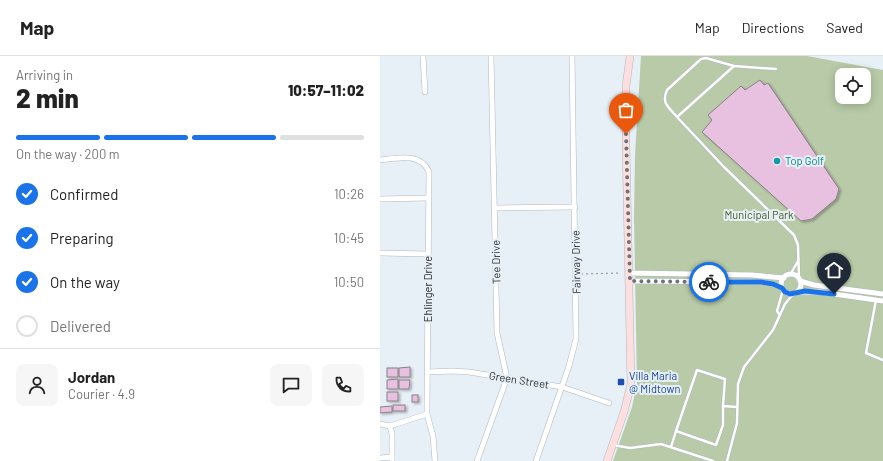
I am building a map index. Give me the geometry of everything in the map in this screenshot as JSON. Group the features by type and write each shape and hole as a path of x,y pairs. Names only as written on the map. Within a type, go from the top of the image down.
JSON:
{"main road":[{"path":"607,461 624,412 631,384 626,138 626,86 630,56"}],"street":[{"path":"423,56 425,92"},
{"name":"Tee Drive","path":"492,56 497,333 507,378"},
{"name":"Fairway Drive","path":"536,461 569,366 576,340 572,56"},
{"name":"Ehlinger Drive","path":"380,160 413,158 424,163 429,172 427,414 433,436 435,461"},
{"path":"380,200 428,198"},
{"path":"495,208 575,207"},
{"path":"380,253 428,254"},
{"path":"629,273 744,274 784,278 790,275 796,276 800,280 814,285 883,294"},
{"path":"783,289 782,283 784,278"},
{"path":"795,293 801,287 800,280"},
{"path":"630,281 761,282 773,284 783,289 787,293 820,292 883,301"},
{"name":"Green Street","path":"428,372 453,371 562,387 609,403"},
{"path":"477,461 507,378"},
{"path":"380,424 390,426 427,414"},
{"path":"380,458 392,459 392,434 390,426"}],"lane":[{"path":"776,69 734,66 706,58 701,59 666,90 664,97 665,103 724,167 794,235 798,245 800,280"},
{"path":"678,117 734,66"},
{"path":"790,275 798,261"},
{"path":"779,314 777,311 783,289"},
{"path":"727,461 737,423 738,384 744,366 773,330 779,314 785,304 795,293"},
{"path":"876,300 866,353 883,360"},
{"path":"671,447 676,431 698,370 724,379 724,424 716,445 676,431"},
{"path":"723,406 737,407"},
{"path":"612,445 630,448 661,444 713,461"}],"path":[{"path":"576,274 620,273"}],"green space":[{"name":"Municipal Park","path":"641,56 807,56 883,70 883,461 613,461 632,407 637,383 634,217 635,155"}],"building":[{"name":"Top Golf","path":"760,80 764,85 768,83 839,189 836,199 812,219 801,221 702,132 712,120 708,115 741,86 745,90"},
{"path":"410,367 410,377 399,377 399,368"},
{"path":"387,368 398,368 398,377 387,377"},
{"path":"398,379 398,389 387,389 387,380"},
{"path":"399,380 410,380 409,389 399,389"},
{"path":"387,392 398,392 398,401 387,401"},
{"path":"412,395 418,395 418,402 412,402"},
{"path":"393,405 405,405 405,411 393,411"},
{"path":"392,406 392,412 380,413 380,407"}],"way so far":[{"path":"626,134 630,281 709,282"}],"place":[{"name":"Top Golf","path":"777,161"},
{"name":"Villa Maria @ Midtown","path":"621,382"}],"route":[{"path":"709,282 761,282 773,284 790,294 805,291 834,294"}]}
